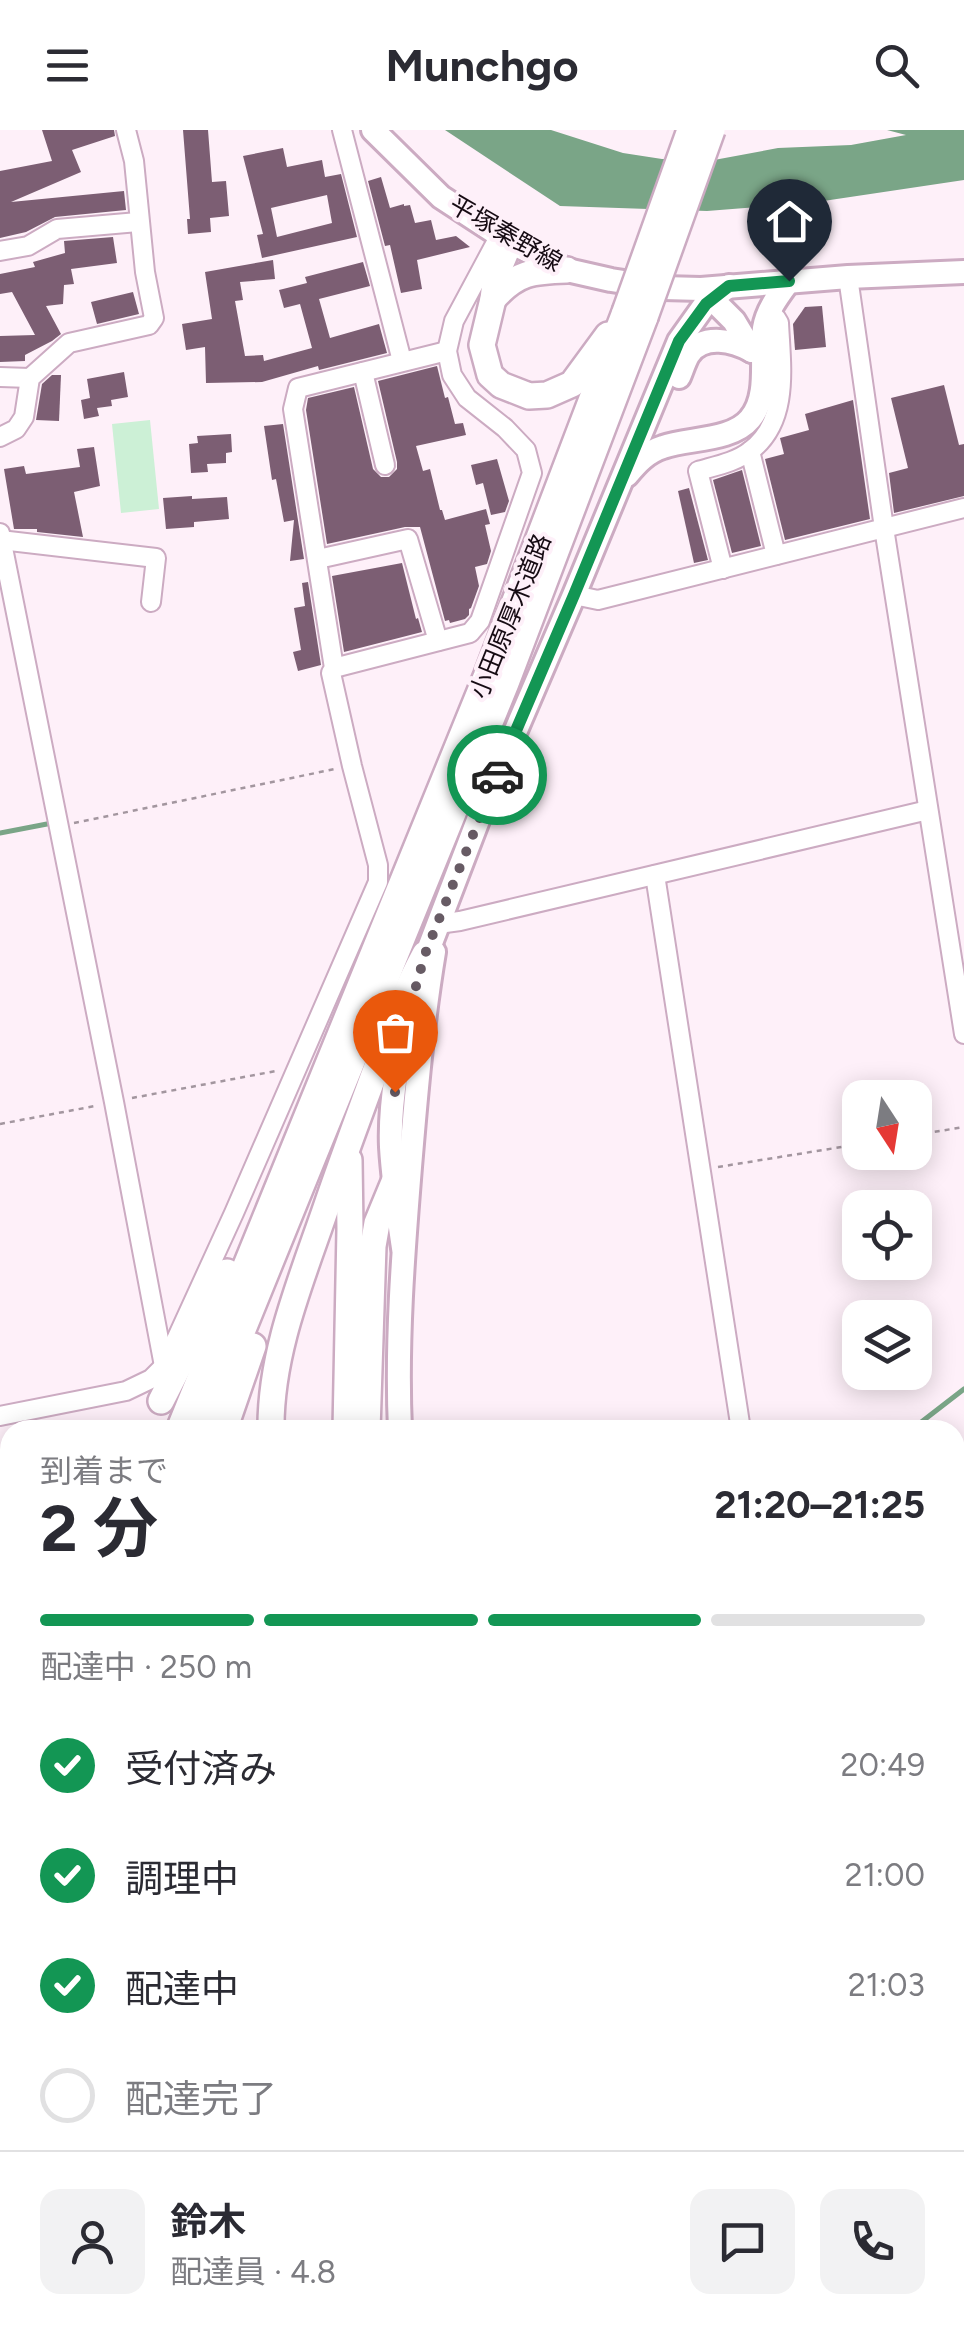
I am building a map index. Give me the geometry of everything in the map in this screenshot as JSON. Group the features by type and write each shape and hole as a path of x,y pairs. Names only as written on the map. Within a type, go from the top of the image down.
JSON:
{"highway":[{"name":"小田原厚木道路","path":"184,1420 298,1166 506,683 635,315 690,130"},
{"name":"小田原厚木道路","path":"635,315 712,130"},
{"path":"505,238 482,344 490,374 501,385 529,396 547,395 572,384 635,315"},
{"path":"493,298 508,282 522,275 538,270 568,270"},
{"path":"271,1420 272,1382 281,1344 392,1022 425,954"},
{"path":"346,1420 348,1164 355,1124"},
{"path":"162,1401 241,1244 298,1166"},
{"path":"228,1420 280,1270 298,1166"},
{"name":"小田原厚木道路","path":"206,1420 298,1166"},
{"path":"366,1420 373,1246 377,1223 394,1182"}],"main road":[{"name":"平塚秦野線","path":"373,130 442,197 505,238 568,270 663,288 714,291 789,281 964,272"},
{"path":"618,484 642,458 660,447 723,436 750,420 760,398 767,316 789,281"},
{"path":"663,288 679,312 679,341"},
{"path":"403,1248 394,1182 392,1117 406,1022 425,954 679,341 714,291 762,374"},
{"path":"640,432 660,415 689,354 697,346 725,341 752,352"},
{"path":"399,1420 403,1248 422,1024 438,924"},
{"path":"394,1182 402,1161 411,1070 422,1024"}],"street":[{"path":"0,437 16,428 24,417 30,378 68,342 149,325 154,318 138,222 134,161 126,130"},
{"path":"342,130 402,361"},
{"path":"0,251 28,246 57,229 138,222"},
{"path":"334,668 470,632 480,621 532,473 526,450 467,398 452,375 447,351 454,320 505,238"},
{"path":"848,277 964,1034"},
{"path":"723,569 698,471 750,452 770,430 780,400 782,367 778,323 776,318 767,316"},
{"path":"0,1416 126,1390 151,1379 164,1366 378,882 378,864 331,673 334,668 293,409 298,388 447,351"},
{"path":"363,372 385,465"},
{"path":"0,376 30,378"},
{"path":"750,452 776,555"},
{"path":"574,595 598,600 964,508"},
{"path":"0,533 164,1366"},
{"path":"318,559 408,539 438,641"},
{"path":"0,540 156,558 151,602"},
{"path":"438,924 460,922 928,810"},
{"path":"656,875 739,1420"}],"path":[{"path":"57,826 352,766"},
{"path":"0,1124 298,1067"},
{"path":"932,1132 964,1127"},
{"path":"700,1170 842,1147"}],"shaded area":[{"path":"445,130 551,130 623,153 714,160 778,148 851,145 906,135 887,130 964,130 964,180 810,203 707,211 560,206"},
{"path":"150,420 159,509 121,513 112,424"}],"building":[{"path":"42,130 114,130 115,136 72,150 81,172 11,202 124,191 126,210 55,217 26,232 0,238 0,171 52,161"},
{"path":"183,130 208,130 212,182 226,181 229,216 210,218 211,232 188,234"},
{"path":"283,148 287,167 322,160 325,177 341,174 357,237 262,258 257,235 263,234 243,156","holes":["327,195 332,223 277,237 271,208"]},
{"path":"381,177 390,208 410,205 415,223 431,220 436,240 456,236 470,247 417,260 422,289 401,293 390,245 385,246 368,181"},
{"path":"113,237 117,263 71,269 74,284 64,285 63,304 46,306 61,334 25,355 25,361 0,362 0,336 35,335 12,292 0,294 0,274 35,267 33,262 65,253 64,241"},
{"path":"273,260 275,279 240,282 243,300 235,301 245,356 263,355 264,361 312,348 300,304 284,308 279,290 307,283 305,277 363,262 370,286 319,299 330,338 379,324 387,353 262,382 206,383 205,347 186,350 182,324 212,319 205,272"},
{"path":"133,292 139,314 97,324 91,302"},
{"path":"822,306 826,347 795,350 793,324 805,307"},
{"path":"437,366 455,424 463,423 466,435 416,446 423,471 430,469 445,520 486,509 490,524 485,525 491,551 487,564 475,567 479,586 469,615 450,623 445,621 420,527 327,544 306,410 308,398 354,387 373,469 381,477 389,477 397,469 397,462 378,381"},
{"path":"124,372 128,397 111,400 112,406 97,408 99,416 84,419 81,400 90,398 87,379"},
{"path":"52,375 61,375 59,421 36,420 42,384"},
{"path":"944,385 959,445 964,444 964,496 894,513 889,473 908,468 891,398"},
{"path":"853,400 870,519 785,540 765,459 784,454 780,438 809,430 805,414"},
{"path":"283,424 304,559 290,561 294,520 284,522 276,479 272,480 264,426"},
{"path":"231,434 232,452 226,453 226,463 207,464 208,472 191,473 189,444 198,443 197,436"},
{"path":"94,447 100,486 74,492 83,537 14,529 4,469 24,466 26,474 80,467 77,449"},
{"path":"497,459 509,501 505,512 491,515 483,483 476,485 471,465"},
{"path":"742,470 761,546 732,553 713,480"},
{"path":"689,488 708,560 694,563 678,491"},
{"path":"227,497 229,519 166,529 163,498"},
{"path":"402,563 422,632 344,652 332,576"},
{"path":"308,582 321,665 298,671 293,652 301,650 294,608 305,606 302,583"}],"waterway":[{"path":"0,833 47,824"},
{"path":"924,1420 964,1389"}],"way so far":[{"path":"395,1092 406,1022 425,954 497,775"}],"route":[{"path":"497,775 679,341 693,318 729,286 789,281"}]}
